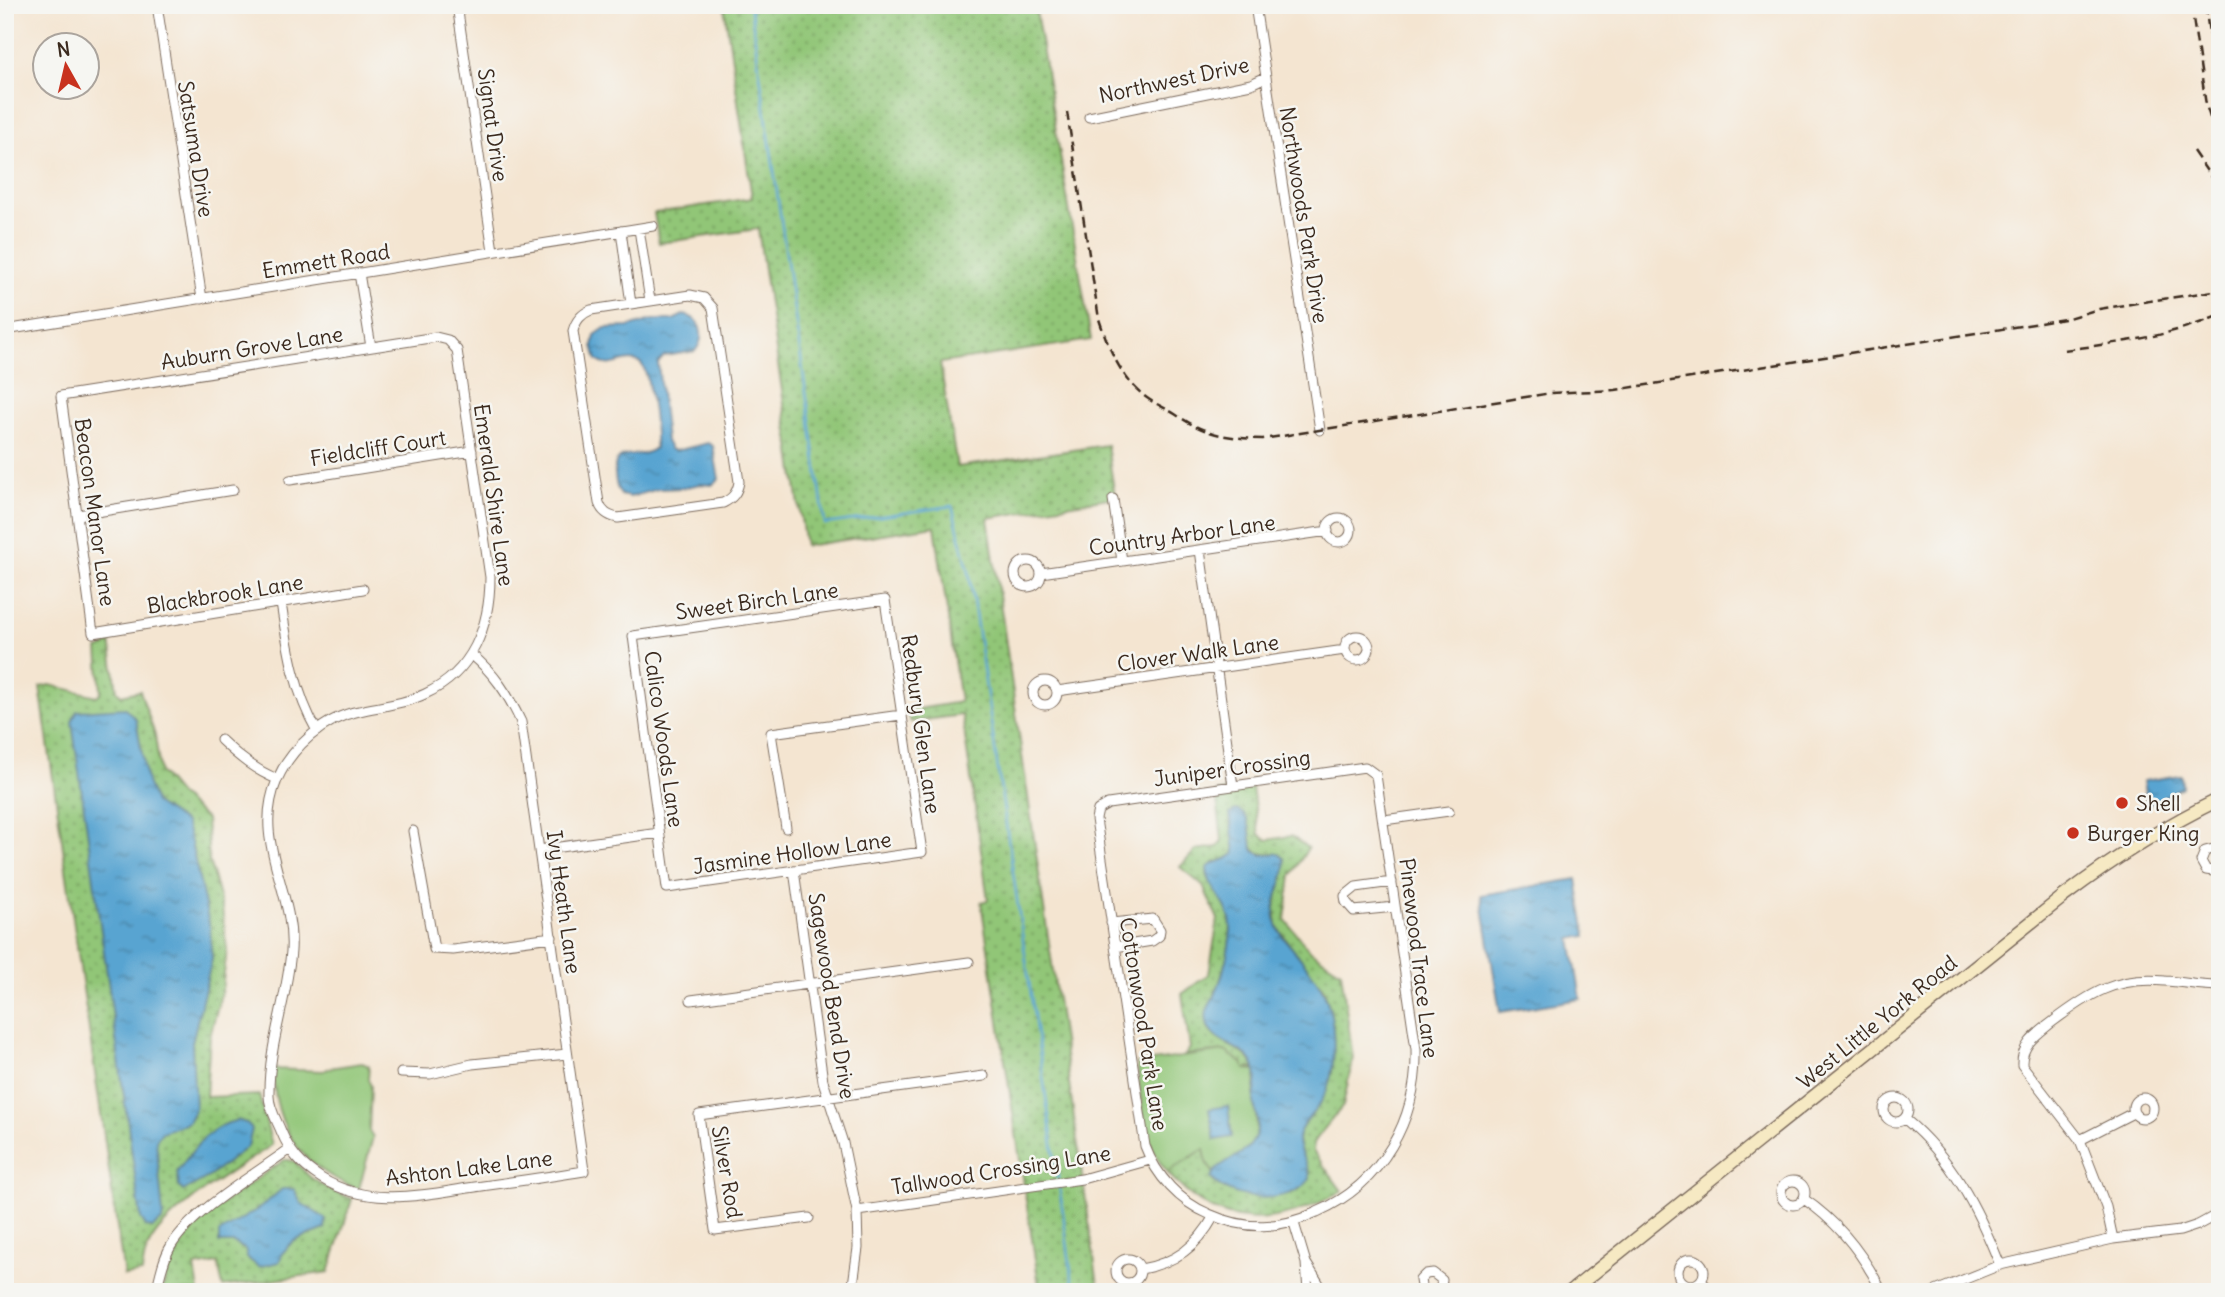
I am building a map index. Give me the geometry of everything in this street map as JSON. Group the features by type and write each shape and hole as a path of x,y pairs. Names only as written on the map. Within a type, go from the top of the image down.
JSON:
{"main road":[{"name":"West Little York Road","path":"1570,1292 2059,900 2135,846 2220,799"}],"street":[{"name":"Satsuma Drive","path":"157,5 202,299"},
{"name":"Signat Drive","path":"457,5 494,251"},
{"name":"Northwoods Park Drive","path":"1255,5 1320,430"},
{"name":"Northwest Drive","path":"1089,117 1251,84 1266,77"},
{"name":"Emmett Road","path":"5,330 653,226"},
{"path":"639,229 650,301"},
{"path":"621,231 632,304"},
{"path":"627,270 645,267"},
{"path":"359,273 371,347"},
{"path":"690,295 704,298 713,308 739,482 735,495 723,503 618,518 604,512 598,503 573,331 579,317 591,310 632,304 690,295"},
{"name":"Auburn Grove Lane","path":"61,396 436,337 448,340"},
{"name":"Emerald Shire Lane","path":"277,779 300,745 317,730 356,711 397,704 425,694 446,681 471,654 485,626 491,598 491,577 457,350 448,340"},
{"name":"Beacon Manor Lane","path":"61,396 93,632"},
{"name":"Fieldcliff Court","path":"290,480 472,451"},
{"path":"78,515 233,490"},
{"path":"1113,499 1122,561"},
{"name":"Country Arbor Lane","path":"1041,573 1328,531"},
{"path":"1200,550 1233,786"},
{"name":"Blackbrook Lane","path":"93,632 363,589"},
{"name":"Sweet Birch Lane","path":"633,636 885,600"},
{"name":"Redbury Glen Lane","path":"885,600 922,852"},
{"path":"281,603 295,682 305,710 317,730"},
{"name":"Calico Woods Lane","path":"633,636 667,888"},
{"name":"Clover Walk Lane","path":"1057,691 1345,650"},
{"name":"Ivy Heath Lane","path":"471,654 490,670 508,693 521,722 584,1171"},
{"path":"786,828 771,733 901,715"},
{"path":"156,1292 171,1246 188,1226 288,1150 268,1100 272,1045 285,996 291,946 284,896 267,831 277,779 240,759 222,740"},
{"name":"Juniper Crossing","path":"1098,810 1108,804 1365,767 1372,770"},
{"name":"Pinewood Trace Lane","path":"1294,1223 1324,1210 1360,1186 1388,1155 1407,1116 1416,1071 1416,1049 1384,820 1376,775 1372,770"},
{"name":"Cottonwood Park Lane","path":"1098,810 1096,819 1142,1133 1150,1160 1177,1194 1197,1209 1248,1225 1294,1223"},
{"path":"1384,820 1449,811"},
{"path":"413,831 434,949 453,950 551,937"},
{"path":"539,850 659,833"},
{"path":"2220,852 2213,849 2206,851 2201,861 2210,871 2220,869"},
{"name":"Jasmine Hollow Lane","path":"667,888 922,852"},
{"name":"Sagewood Bend Drive","path":"794,870 828,1097 851,1175 857,1210 858,1248 852,1292"},
{"path":"1392,883 1356,887 1345,896 1346,902 1354,911 1395,906"},
{"path":"1111,923 1147,918 1153,919 1160,930 1159,936 1152,941 1115,947"},
{"path":"691,1000 969,962"},
{"path":"2113,1239 2106,1207 2080,1140 2022,1065 2022,1054 2029,1041 2083,999 2102,989 2142,980 2220,986"},
{"path":"401,1073 430,1074 472,1064 567,1054"},
{"path":"828,1097 984,1076"},
{"name":"Silver Rod","path":"809,1218 715,1230 699,1115 828,1097"},
{"path":"2080,1140 2133,1113"},
{"path":"1905,1119 1925,1136 1956,1175 1979,1216 2000,1265"},
{"name":"Ashton Lake Lane","path":"288,1150 310,1171 335,1187 365,1196 403,1198 584,1171"},
{"name":"Tallwood Crossing Lane","path":"857,1210 1083,1179 1150,1160"},
{"path":"1804,1199 1824,1213 1857,1248 1882,1292"},
{"path":"1933,1292 2000,1265 2113,1239 2180,1231 2220,1213"},
{"path":"1141,1269 1154,1267 1180,1256 1197,1243 1214,1216"},
{"path":"1294,1223 1306,1263 1324,1292"},
{"path":"1306,1263 1308,1292"},
{"path":"1422,1292 1420,1280 1433,1273 1442,1280 1440,1292"},
{"path":"1701,1281 1712,1292"}],"green space":[{"path":"724,5 1035,5 1091,340 940,363 957,467 1107,445 1115,497 988,518 1099,1292 1040,1292 981,902 988,900 962,715 911,722 906,711 960,702 935,526 805,546 758,229 659,243 654,213 752,198"},
{"path":"110,640 117,691 121,695 140,691 155,735 160,772 179,795 206,819 209,861 222,908 227,950 222,990 210,1036 206,1097 259,1095 272,1145 222,1178 170,1219 147,1250 142,1273 124,1276 40,687 50,685 97,696 101,692 98,649 106,646"},
{"path":"1252,788 1259,834 1267,840 1291,836 1308,848 1291,876 1285,919 1309,950 1341,971 1353,1058 1343,1106 1314,1141 1313,1151 1342,1191 1295,1212 1272,1218 1250,1219 1228,1215 1207,1206 1187,1192 1167,1172 1204,1149 1207,1164 1214,1173 1212,1180 1224,1189 1283,1195 1298,1191 1310,1173 1298,1140 1300,1131 1332,1073 1333,1029 1330,1009 1324,989 1304,966 1277,926 1275,908 1285,859 1278,853 1254,850 1249,825 1230,814 1235,853 1230,858 1213,863 1207,875 1227,908 1231,931 1225,964 1208,1010 1207,1022 1214,1036 1244,1054 1255,1068 1245,1069 1225,1051 1185,1055 1190,1048 1182,994 1209,974 1218,919 1203,886 1180,867 1196,850 1218,847 1222,840 1216,792"},
{"path":"1225,1051 1242,1063 1245,1069 1256,1070 1255,1140 1247,1151 1214,1173 1207,1164 1204,1149 1167,1172 1152,1148 1148,1134 1137,1063"},
{"path":"362,1063 369,1066 369,1131 373,1137 359,1189 322,1170 295,1144 279,1110 273,1069 323,1071"},
{"path":"284,1160 295,1162 310,1177 330,1190 352,1199 329,1272 223,1287 218,1263 195,1267 199,1291 162,1292 179,1249 193,1231 227,1200"}],"water":[{"path":"683,315 698,324 701,334 695,351 664,356 658,363 666,441 670,449 675,451 708,443 713,446 719,479 712,485 658,489 630,497 621,495 615,474 618,460 655,448 652,402 643,366 633,360 607,364 597,360 593,346 595,335 605,328 629,327 652,320 673,320"},
{"path":"125,708 136,719 147,782 155,803 185,823 210,928 212,959 192,1043 195,1109 188,1122 162,1132 156,1140 163,1215 162,1221 153,1228 146,1227 141,1219 72,722 77,711"},
{"path":"2181,775 2182,787 2147,806 2143,781"},
{"path":"1236,810 1246,817 1254,851 1262,855 1278,853 1285,859 1284,875 1275,906 1276,922 1283,937 1325,995 1333,1029 1334,1057 1329,1085 1321,1102 1301,1128 1298,1138 1299,1149 1310,1179 1301,1188 1275,1197 1260,1198 1232,1192 1211,1178 1222,1165 1249,1147 1258,1126 1254,1103 1257,1076 1253,1063 1240,1051 1216,1037 1206,1017 1223,970 1231,931 1228,913 1211,883 1207,868 1235,853 1230,814"},
{"path":"1577,879 1586,936 1571,939 1581,999 1500,1012 1481,895"},
{"path":"1228,1106 1232,1137 1215,1140 1209,1109"},
{"path":"238,1120 252,1129 248,1146 210,1176 183,1191 179,1186 177,1172 190,1154 210,1133"},
{"path":"282,1189 294,1189 301,1203 326,1219 325,1229 292,1243 279,1262 259,1267 247,1258 245,1249 233,1243 219,1243 219,1233 261,1207"}],"waterway":[{"path":"750,5 825,524 952,506 969,572 1058,1179"},
{"path":"1059,1185 1074,1292"}],"railway":[{"path":"2191,5 2206,105 2220,149"},
{"path":"2205,5 2213,60 2220,85"},
{"path":"2217,5 2220,22"},
{"path":"1067,112 1099,319 1123,373 1147,398 1197,427 1238,438 1263,439 1551,393 1615,390 2065,319 2099,309 2220,290"},
{"path":"2193,151 2220,190"},
{"path":"2064,350 2162,334 2220,315"}],"place":[{"name":"Shell","path":"2122,803"},
{"name":"Burger King","path":"2073,833"}]}
